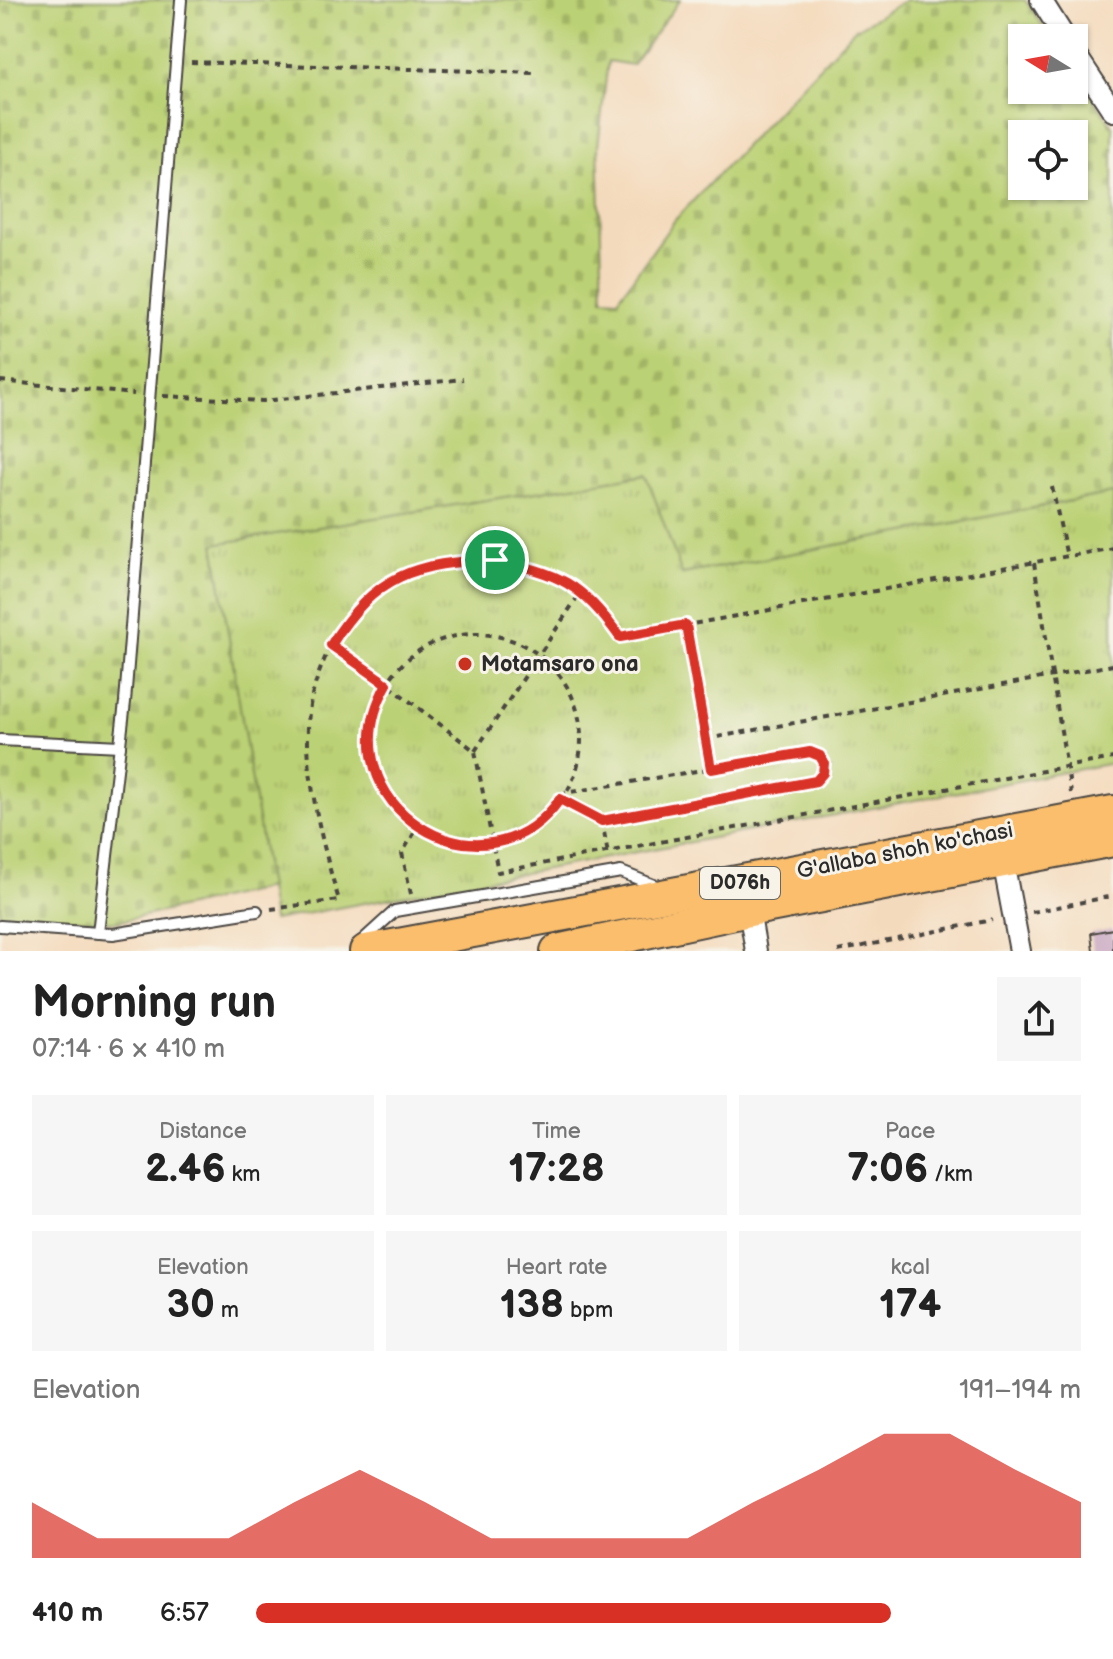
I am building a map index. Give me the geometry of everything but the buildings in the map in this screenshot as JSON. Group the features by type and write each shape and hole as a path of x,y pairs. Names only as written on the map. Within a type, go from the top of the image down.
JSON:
{"main road":[{"name":"G'allaba shoh ko'chasi","path":"366,951 1113,812"},
{"name":"G'allaba shoh ko'chasi","path":"557,951 749,910 1113,840"}],"street":[{"path":"1041,0 1056,24"},
{"path":"1088,73 1113,111"},
{"path":"1003,861 1020,951"},
{"path":"749,910 756,951"}],"lane":[{"path":"98,933 120,746 181,0"},
{"path":"0,740 120,746"},
{"path":"351,951 395,911 621,872 677,895"},
{"path":"0,926 113,934 257,911"}],"path":[{"path":"176,62 536,73"},
{"path":"0,381 149,396 263,401 463,379"},
{"path":"1052,487 1067,557"},
{"path":"257,911 339,900 324,854 308,748 312,695 331,645 348,617 376,590 408,571 455,561 495,560 531,568 570,583 596,604 620,637 1113,548"},
{"path":"1034,563 1075,819"},
{"path":"475,751 581,592"},
{"path":"686,625 711,769"},
{"path":"490,634 522,644 549,663 569,689 580,721 580,754 565,793 550,813 523,833 492,843 456,843 418,827 394,806 376,774 370,738 377,702 387,684 395,671 423,647 457,635 490,634"},
{"path":"331,645 475,751 498,872 1113,758"},
{"path":"706,739 1113,665"},
{"path":"560,799 602,821 816,781 823,773 824,763 820,756 810,752 565,793"},
{"path":"602,821 613,874"},
{"path":"414,908 402,853 418,827"},
{"path":"838,951 1113,896"}],"green space":[{"path":"0,0 680,0 632,65 608,61 598,146 603,298 618,299 675,220 854,30 906,0 1025,0 1041,24 1008,24 1008,104 1088,104 1088,92 1113,127 1113,493 682,574 646,474 214,544 269,888 117,922 0,914"},
{"path":"647,474 682,574 1113,493 1113,763 273,920 214,544"}],"place":[{"name":"Motamsaro ona","path":"465,664"}],"route":[{"path":"495,560 531,568 570,583 596,604 620,637 686,625 711,769 810,752 820,756 824,763 823,773 816,781 602,821 560,799 550,813 523,833 492,843 456,843 422,830 394,806 376,774 370,738 377,702 387,684 331,645 348,617 376,590 408,571 455,561 495,560"}]}
